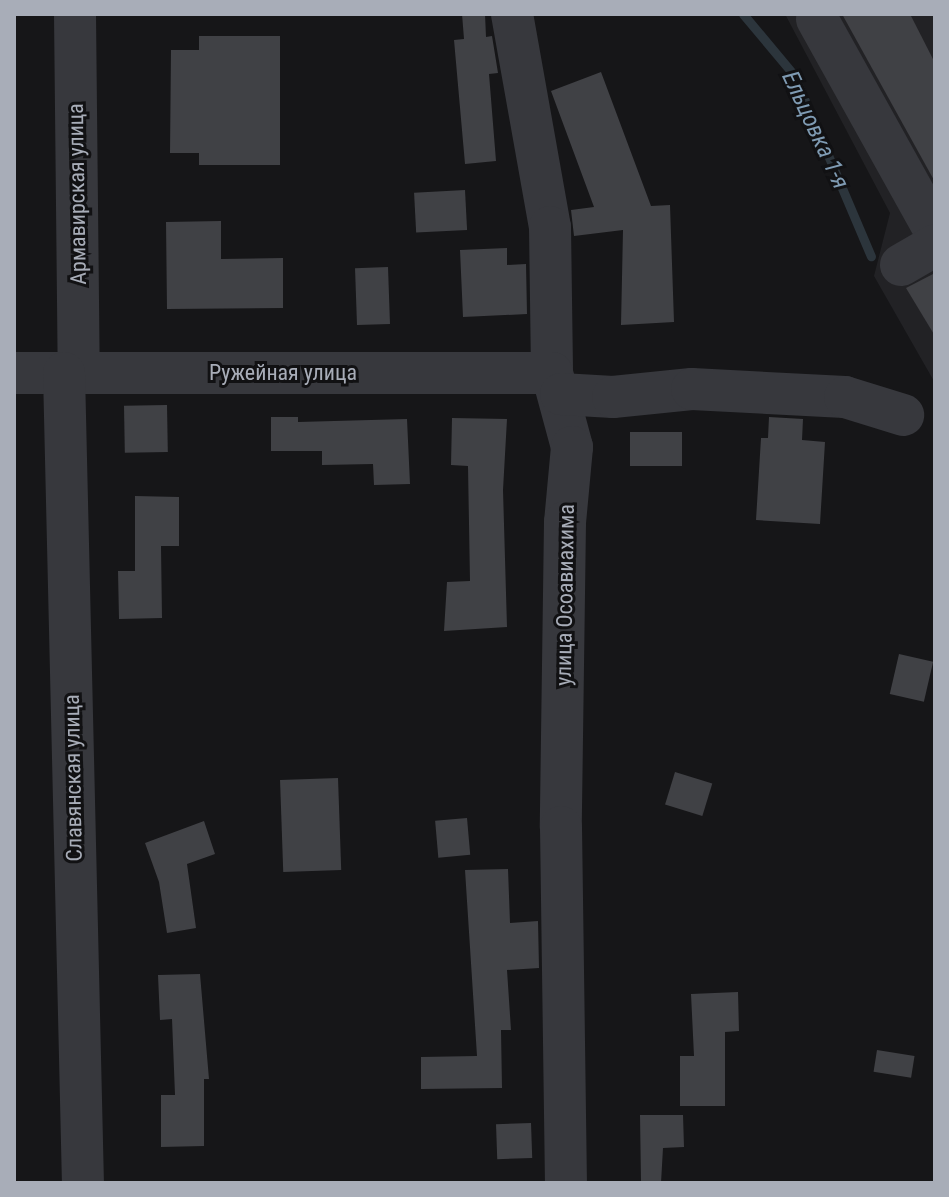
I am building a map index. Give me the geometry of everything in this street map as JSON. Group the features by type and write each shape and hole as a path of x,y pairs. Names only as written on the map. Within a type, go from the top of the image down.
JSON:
{"street":[{"name":"Армавирская улица","path":"71,373 75,14"},
{"name":"улица Осоавиахима","path":"512,14 550,227 556,384 572,447 565,522 561,827 566,1183"},
{"path":"817,19 935,231"},
{"name":"Ружейная улица","path":"14,373 556,384 613,397 692,389 845,397 903,415"},
{"name":"Славянская улица","path":"71,373 83,1183"}],"shaded area":[{"path":"785,14 935,14 935,383 874,276 890,213"}],"building":[{"path":"462,14 485,14 486,37 492,36 498,73 489,74 496,161 465,164 454,40 464,39"},
{"path":"842,14 910,14 935,63 935,182"},
{"path":"199,36 280,36 280,165 199,165 199,153 170,153 171,50 199,50"},
{"path":"601,72 651,206 670,205 674,322 621,325 623,230 574,236 571,210 594,207 551,91"},
{"path":"465,190 467,230 416,233 414,193"},
{"path":"221,221 221,259 283,258 283,308 167,309 166,222"},
{"path":"507,248 507,265 526,264 527,314 463,317 460,250"},
{"path":"388,267 390,324 357,325 355,268"},
{"path":"935,273 935,336 906,288"},
{"path":"167,405 168,452 125,453 124,406"},
{"path":"271,417 298,417 298,422 407,419 410,484 374,485 373,464 322,465 322,451 271,451"},
{"path":"769,417 803,419 802,440 825,442 820,524 756,520 761,438 768,438"},
{"path":"452,418 507,419 503,490 507,627 444,631 447,582 470,581 468,466 451,465"},
{"path":"630,432 682,432 682,466 630,466"},
{"path":"135,496 179,497 179,546 161,546 162,618 119,619 118,571 135,571"},
{"path":"899,654 933,662 924,702 890,694"},
{"path":"675,772 712,783 702,816 665,805"},
{"path":"338,778 341,870 283,872 280,780"},
{"path":"467,818 470,855 438,858 435,821"},
{"path":"204,821 215,854 187,864 196,928 167,933 159,882 145,843"},
{"path":"508,869 510,923 538,921 539,968 507,970 511,1030 501,1030 502,1088 421,1089 421,1057 477,1056 465,870"},
{"path":"200,974 209,1079 204,1079 204,1146 161,1147 161,1095 175,1095 172,1019 160,1020 158,975"},
{"path":"738,992 739,1031 725,1032 725,1106 680,1106 680,1056 694,1056 691,994"},
{"path":"877,1050 915,1056 911,1078 874,1072"},
{"path":"640,1115 683,1115 684,1147 663,1148 661,1183 641,1183"},
{"path":"531,1123 532,1158 497,1159 496,1124"}],"waterway":[{"name":"Ельцовка 1-я","path":"743,14 794,75 871,256"}]}
